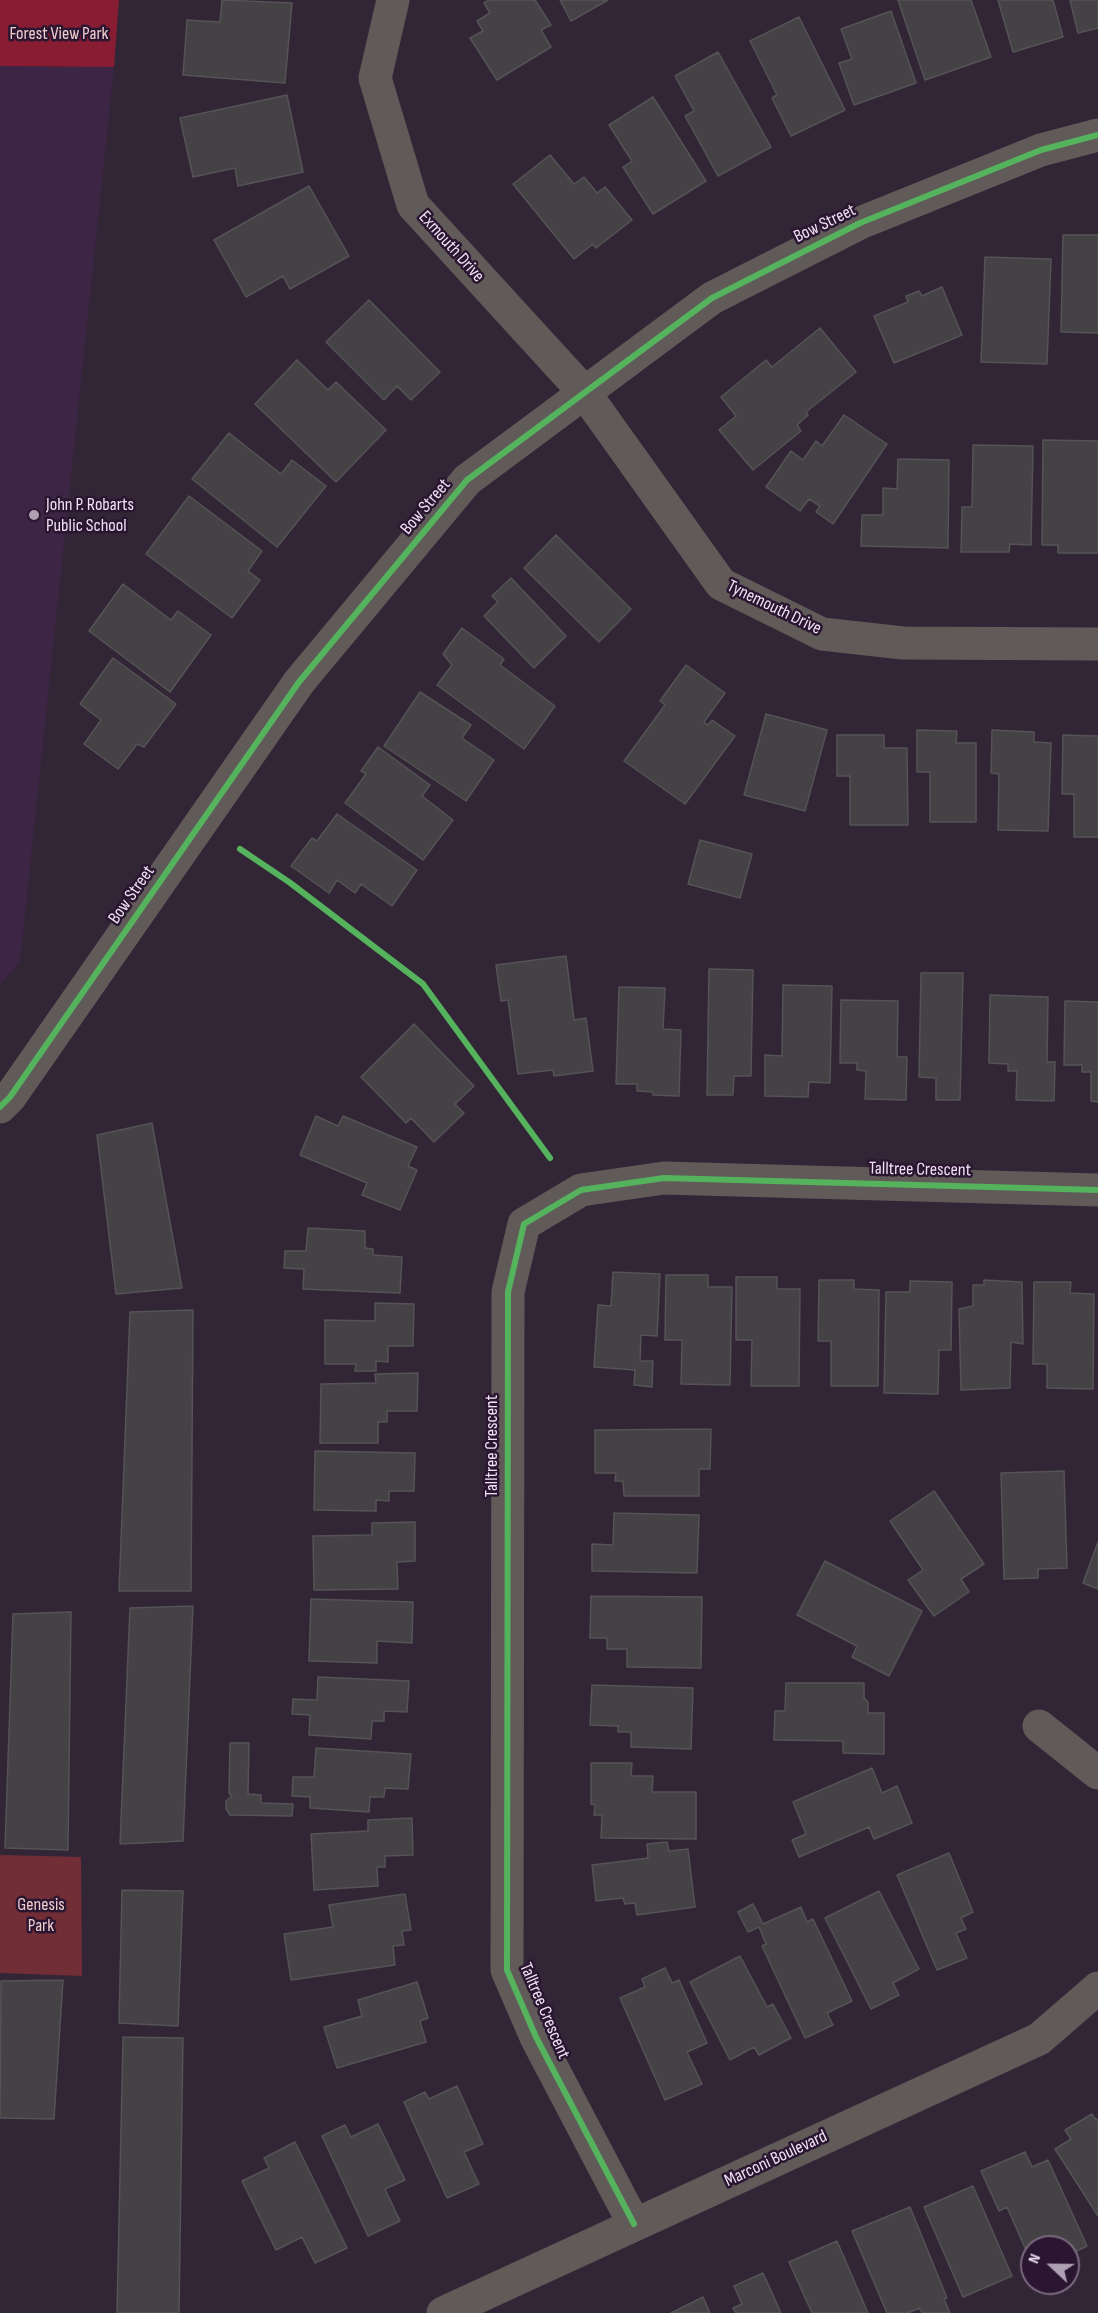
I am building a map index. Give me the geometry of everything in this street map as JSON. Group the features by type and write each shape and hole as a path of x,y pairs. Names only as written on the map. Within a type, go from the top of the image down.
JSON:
{"street":[{"name":"Exmouth Drive","path":"393,0 375,78 413,205 584,392"},
{"name":"Bow Street","path":"0,1107 10,1097 299,682 467,480 712,298 860,223 1041,150 1098,135"},
{"name":"Tynemouth Drive","path":"584,392 721,584 822,634 903,643 1098,645"},
{"name":"Talltree Crescent","path":"634,2224 536,2037 507,1970 508,1292 524,1224 581,1190 664,1178 1098,1190"},
{"path":"1039,1726 1098,1773"},
{"name":"Marconi Boulevard","path":"442,2313 1039,2039 1098,1988"}],"shaded area":[{"name":"John P. Robarts Public School","path":"0,66 114,67 20,962 0,984"}],"green space":[{"name":"Forest View Park","path":"0,0 119,0 114,67 0,66"},
{"name":"Genesis Park","path":"0,1855 81,1857 82,1976 0,1973"}],"building":[{"path":"222,0 292,3 285,83 183,75 187,20 220,22"},
{"path":"489,0 535,0 551,25 541,30 551,47 497,80 470,38 483,31 477,21 490,13 484,3"},
{"path":"560,0 608,0 571,21"},
{"path":"898,0 971,0 991,57 925,80"},
{"path":"998,0 1053,0 1063,37 1013,52"},
{"path":"1070,0 1098,0 1098,28 1078,33"},
{"path":"891,11 916,83 854,105 839,63 852,59 841,29"},
{"path":"799,17 845,110 791,136 772,98 777,95 750,41"},
{"path":"718,52 771,147 718,176 685,116 694,111 675,76"},
{"path":"287,95 303,172 238,186 235,168 193,177 180,118"},
{"path":"653,97 706,181 653,214 623,167 632,161 609,125"},
{"path":"550,155 574,184 584,177 597,193 605,187 632,220 596,248 593,244 574,259 513,184"},
{"path":"309,186 349,256 290,289 283,276 246,297 214,240"},
{"path":"1063,235 1098,235 1098,333 1061,332"},
{"path":"985,257 1051,259 1047,364 981,362"},
{"path":"942,287 962,335 894,363 874,316 908,302 906,296 919,291 922,296"},
{"path":"369,300 440,372 411,400 397,386 384,400 326,342"},
{"path":"820,328 856,372 806,412 808,415 797,425 801,431 753,470 719,430 736,416 721,397 766,360 772,367"},
{"path":"297,360 328,390 336,382 386,430 336,482 255,404"},
{"path":"844,415 887,444 833,524 816,512 820,506 809,499 800,511 766,487 791,451 803,460 816,441 822,446"},
{"path":"229,433 281,474 292,460 326,486 277,547 192,479"},
{"path":"1043,440 1098,441 1098,553 1058,553 1058,545 1042,545"},
{"path":"973,445 1033,446 1031,545 1010,544 1009,552 961,552 962,507 972,507"},
{"path":"898,459 949,460 948,548 861,546 862,515 883,515 883,488 897,489"},
{"path":"189,496 262,551 248,571 260,580 232,618 146,554"},
{"path":"556,535 631,609 599,642 524,568"},
{"path":"511,578 566,636 534,668 484,616 498,602 492,596"},
{"path":"123,584 171,620 178,611 211,635 170,692 89,631"},
{"path":"462,628 504,659 500,665 555,706 524,749 437,685 452,665 443,654"},
{"path":"113,658 176,704 144,747 137,744 118,769 84,744 101,720 80,704"},
{"path":"686,665 725,693 704,722 708,725 712,720 735,736 685,804 624,761 665,705 660,701"},
{"path":"420,692 471,725 462,738 494,760 466,801 384,746"},
{"path":"766,714 827,730 805,811 744,795"},
{"path":"917,730 957,731 956,743 976,743 976,822 930,822 930,772 917,772"},
{"path":"992,730 1034,732 1034,742 1051,743 1048,831 998,830 999,774 991,773"},
{"path":"837,735 884,735 884,748 907,748 908,825 850,825 850,776 837,776"},
{"path":"1063,735 1098,736 1098,837 1074,837 1074,794 1062,794"},
{"path":"378,747 430,785 422,796 453,820 423,860 345,803 366,774 361,771"},
{"path":"337,814 417,870 392,906 361,884 355,893 337,880 329,893 291,866 312,838 317,841"},
{"path":"700,840 752,854 740,898 688,884"},
{"path":"566,956 574,1020 586,1018 593,1071 554,1076 553,1070 518,1074 508,1000 501,1001 496,965"},
{"path":"709,969 753,970 751,1076 734,1076 733,1095 707,1095"},
{"path":"921,973 963,973 960,1100 936,1100 936,1078 919,1077"},
{"path":"783,985 832,986 830,1083 809,1082 808,1097 765,1096 765,1055 782,1056"},
{"path":"619,987 665,988 663,1029 681,1030 679,1096 653,1095 653,1092 637,1091 637,1084 616,1084"},
{"path":"990,995 1048,997 1047,1062 1055,1062 1054,1101 1016,1100 1017,1071 1008,1071 1008,1064 989,1063"},
{"path":"841,1000 898,1001 897,1057 907,1057 906,1100 865,1099 866,1071 857,1070 857,1063 840,1063"},
{"path":"1065,1001 1098,1002 1098,1102 1091,1101 1091,1072 1082,1072 1082,1065 1064,1065"},
{"path":"414,1024 474,1086 455,1104 464,1113 434,1142 411,1118 406,1123 361,1077"},
{"path":"316,1116 338,1126 343,1116 417,1147 408,1166 417,1170 400,1210 362,1195 367,1183 300,1155"},
{"path":"152,1123 182,1288 116,1294 97,1135"},
{"path":"308,1228 365,1231 365,1248 373,1249 373,1255 402,1257 400,1293 303,1289 304,1269 284,1268 285,1251 306,1251"},
{"path":"613,1272 660,1274 657,1336 641,1335 640,1361 653,1361 652,1387 634,1385 635,1370 594,1367 598,1305 611,1306"},
{"path":"666,1275 708,1275 708,1287 732,1287 730,1385 681,1384 682,1340 665,1340"},
{"path":"736,1277 777,1277 777,1289 800,1289 799,1386 751,1386 752,1340 736,1340"},
{"path":"819,1280 854,1280 854,1289 879,1290 878,1386 831,1386 831,1341 818,1341"},
{"path":"984,1280 1022,1282 1023,1344 1011,1342 1010,1388 961,1390 959,1309 973,1306 973,1285 984,1285"},
{"path":"910,1281 952,1282 951,1350 939,1350 938,1394 884,1393 886,1292 910,1292"},
{"path":"1034,1282 1071,1282 1070,1293 1094,1294 1093,1389 1047,1388 1047,1364 1033,1364"},
{"path":"375,1303 414,1304 413,1346 388,1346 388,1362 376,1361 376,1371 355,1371 356,1364 325,1364 325,1320 375,1321"},
{"path":"193,1310 191,1591 119,1591 130,1312"},
{"path":"418,1373 417,1411 387,1411 387,1422 378,1422 378,1443 320,1443 321,1384 376,1383 375,1374"},
{"path":"711,1429 710,1469 699,1469 699,1496 624,1496 623,1481 615,1481 616,1473 595,1473 595,1430"},
{"path":"315,1451 415,1453 414,1491 389,1491 389,1501 376,1500 376,1511 314,1510"},
{"path":"1064,1471 1067,1568 1038,1569 1038,1578 1004,1579 1001,1473"},
{"path":"934,1491 984,1564 961,1579 969,1592 934,1616 908,1580 923,1570 890,1521"},
{"path":"614,1513 699,1515 697,1573 592,1571 592,1544 613,1545"},
{"path":"415,1522 415,1561 397,1562 398,1589 314,1590 313,1536 372,1535 372,1523"},
{"path":"1098,1542 1098,1589 1083,1583"},
{"path":"825,1561 922,1611 889,1676 852,1657 857,1646 797,1615"},
{"path":"591,1596 702,1597 701,1668 627,1667 627,1649 607,1649 607,1638 590,1638"},
{"path":"311,1599 413,1602 412,1643 377,1641 377,1663 309,1661"},
{"path":"193,1606 183,1841 120,1844 130,1608"},
{"path":"71,1612 68,1850 5,1848 13,1614"},
{"path":"318,1677 409,1681 407,1712 384,1711 384,1721 372,1721 371,1739 309,1735 310,1715 292,1714 293,1699 317,1700"},
{"path":"786,1683 864,1683 864,1698 868,1702 868,1713 884,1713 884,1754 843,1753 843,1741 774,1740 775,1711 785,1711"},
{"path":"592,1685 693,1688 691,1749 631,1747 631,1732 618,1732 618,1726 590,1725"},
{"path":"230,1743 249,1743 248,1794 261,1795 261,1803 293,1804 292,1816 230,1815 226,1809 226,1801 232,1796 229,1793"},
{"path":"316,1748 411,1754 408,1789 385,1788 384,1797 370,1797 369,1812 310,1808 310,1797 292,1796 293,1777 314,1777"},
{"path":"591,1763 632,1763 631,1776 653,1776 652,1792 696,1792 696,1839 601,1838 602,1815 594,1815 595,1805 591,1804"},
{"path":"872,1768 882,1793 897,1786 912,1823 874,1839 869,1827 799,1857 792,1840 806,1834 793,1802"},
{"path":"412,1818 413,1855 385,1856 385,1867 377,1867 378,1886 314,1890 311,1834 368,1831 368,1820"},
{"path":"667,1842 669,1851 688,1849 695,1907 637,1915 635,1903 625,1904 623,1898 596,1901 592,1865 648,1858 647,1844"},
{"path":"949,1853 973,1912 961,1918 966,1929 956,1933 967,1958 937,1970 897,1875"},
{"path":"122,1890 183,1891 178,2026 119,2023"},
{"path":"879,1891 919,1969 893,1983 899,1995 871,2009 825,1918"},
{"path":"405,1894 411,1930 402,1931 404,1945 393,1946 395,1965 291,1980 284,1934 333,1927 329,1905"},
{"path":"753,1904 763,1924 801,1907 807,1922 813,1919 852,2001 827,2013 833,2025 805,2038 762,1946 766,1944 759,1927 748,1932 738,1912"},
{"path":"740,1956 767,2007 773,2004 791,2038 759,2055 754,2047 730,2060 690,1982"},
{"path":"665,1968 672,1983 679,1980 707,2043 687,2052 702,2084 665,2100 620,1998 645,1987 642,1979"},
{"path":"63,1980 54,2119 0,2118 1,1981"},
{"path":"417,1982 428,2018 420,2021 426,2042 337,2068 324,2027 362,2016 358,2000"},
{"path":"123,2037 183,2038 179,2313 117,2313"},
{"path":"457,2086 483,2144 464,2152 479,2184 447,2198 404,2102 425,2092 429,2099"},
{"path":"1092,2114 1096,2120 1098,2119 1098,2216 1055,2149 1071,2139 1065,2130"},
{"path":"378,2124 405,2180 385,2189 400,2221 368,2236 322,2136 345,2125 351,2137"},
{"path":"295,2142 347,2248 315,2263 302,2237 276,2250 242,2181 269,2168 264,2158"},
{"path":"1025,2152 1032,2167 1048,2160 1087,2246 1080,2249 1080,2235 1020,2237 1007,2207 999,2211 981,2171"},
{"path":"973,2186 1012,2276 963,2297 924,2207"},
{"path":"910,2207 947,2298 944,2299 950,2313 922,2313 920,2308 908,2313 887,2313 852,2231"},
{"path":"837,2241 868,2313 812,2313 789,2262"},
{"path":"763,2273 781,2313 736,2313 733,2308 742,2304 734,2286"},
{"path":"703,2297 710,2313 671,2313"}],"cycle path":[{"path":"0,1107 10,1097 299,682 467,480 712,298 860,223 1041,150 1098,135"},
{"path":"240,849 289,882 423,984 550,1158"},
{"path":"634,2224 536,2037 507,1970 508,1292 524,1224 581,1190 664,1178 1098,1190"}],"place":[{"name":"John P. Robarts Public School","path":"34,515"}]}
